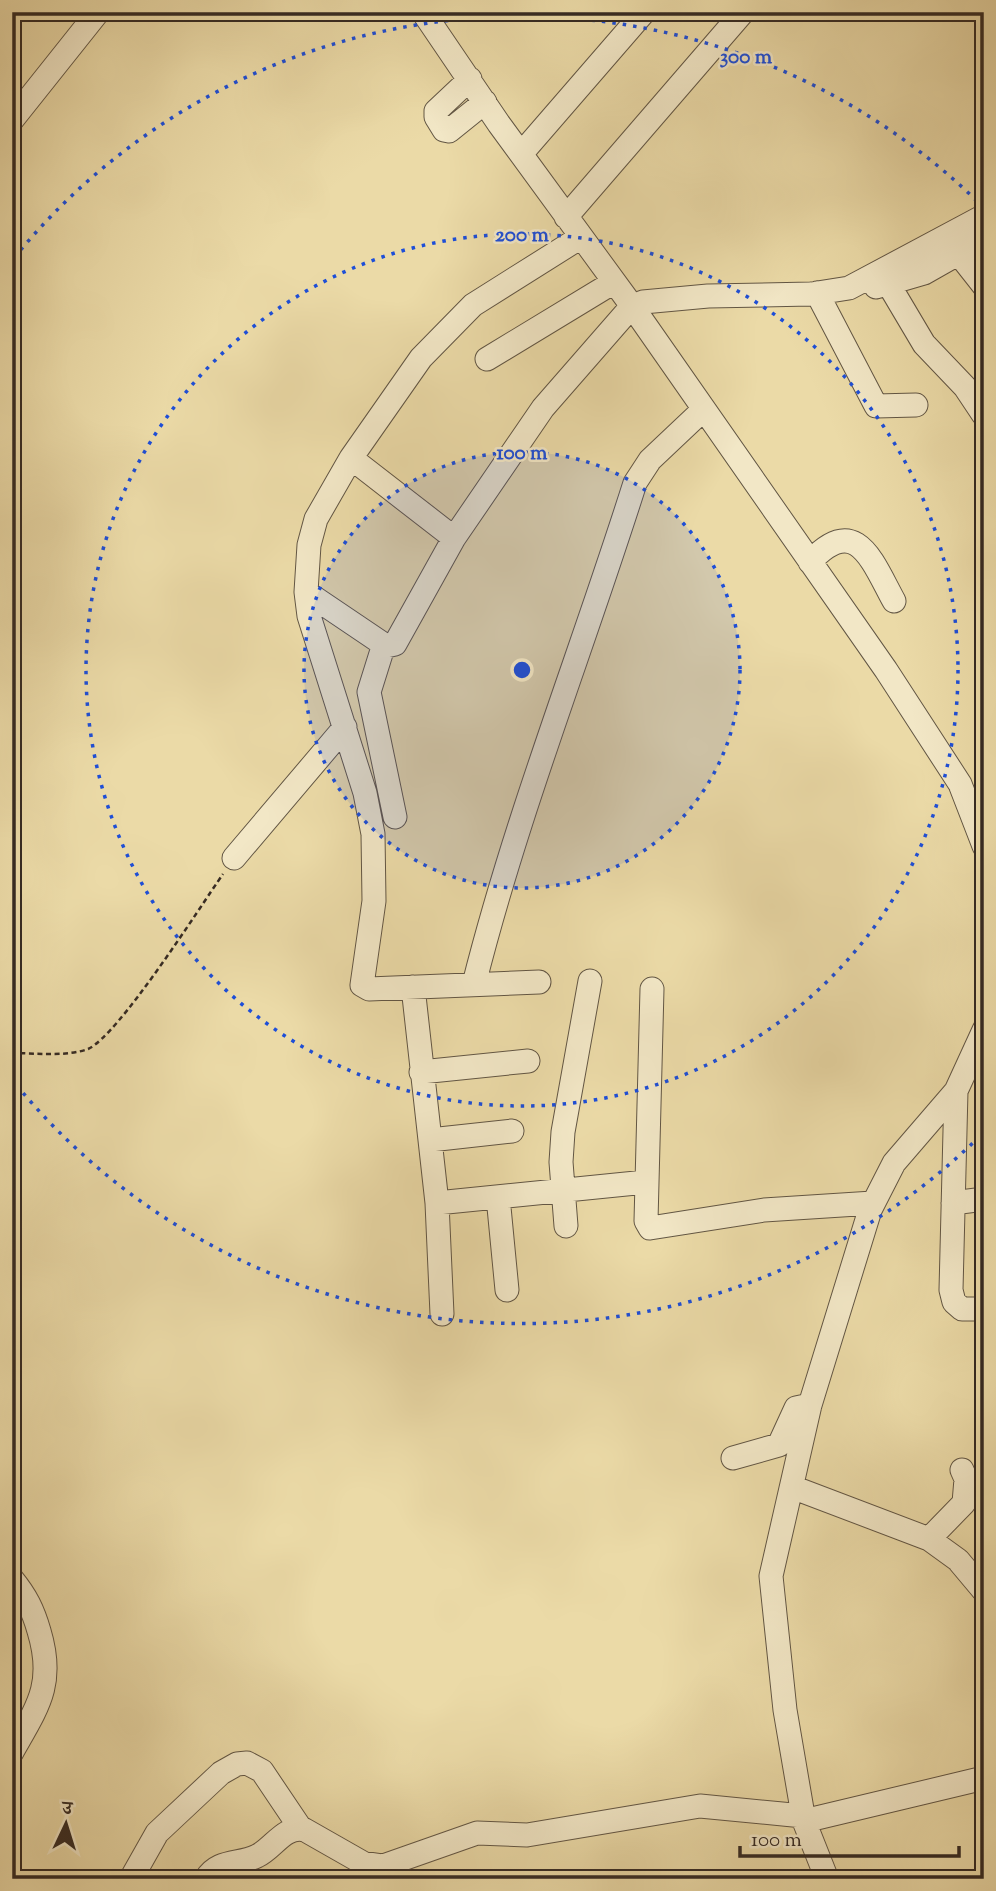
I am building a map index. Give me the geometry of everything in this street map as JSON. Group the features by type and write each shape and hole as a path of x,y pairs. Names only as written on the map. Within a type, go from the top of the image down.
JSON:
{"street":[{"path":"12,120 98,12"},
{"path":"423,12 886,670 960,784 984,846"},
{"path":"521,154 644,12"},
{"path":"566,217 743,12"},
{"path":"470,79 436,111 436,117 444,130 449,131 485,102"},
{"path":"849,288 984,216"},
{"path":"539,982 369,989 362,985 376,864 365,793 309,615 306,592 309,545 316,519 351,458 421,358 473,305 580,237"},
{"path":"306,592 384,645 391,647 399,641 454,538 543,408 632,306 643,302 708,296 817,293 890,285 924,273 984,239"},
{"path":"958,253 984,286"},
{"path":"487,359 614,282"},
{"path":"890,285 925,344 965,387 983,414"},
{"path":"817,293 876,406 916,405"},
{"path":"474,984 502,876 635,483 650,460 704,409"},
{"path":"351,458 454,538"},
{"path":"810,562 826,545 838,540 850,541 866,553 894,601"},
{"path":"384,645 369,692 395,817"},
{"path":"338,703 369,692"},
{"path":"234,858 345,726"},
{"path":"566,1226 562,1191 563,1132 590,981"},
{"path":"413,987 437,1203 442,1314"},
{"path":"652,989 646,1182 646,1221 650,1228 764,1210 873,1203"},
{"path":"827,1879 803,1819 785,1710 771,1576 810,1405 873,1203 894,1163 956,1091 984,1030"},
{"path":"421,1073 528,1061"},
{"path":"956,1091 951,1290 954,1302 962,1309 984,1309"},
{"path":"430,1140 512,1131"},
{"path":"437,1203 646,1182"},
{"path":"498,1197 507,1290"},
{"path":"953,1203 984,1199"},
{"path":"733,1458 779,1445 796,1408 810,1405"},
{"path":"929,1539 964,1503 966,1479 961,1470"},
{"path":"792,1486 929,1539 958,1560 984,1591"},
{"path":"12,1578 32,1605 47,1666 39,1703 12,1752"},
{"path":"131,1879 157,1833 221,1773 237,1764 247,1763 262,1771 301,1829 368,1865 383,1866 477,1833 527,1835 700,1806 803,1819 984,1778"},
{"path":"206,1879 219,1866 257,1856 287,1832 301,1829"}],"path":[{"path":"12,1053 75,1052 100,1041 150,979 234,858"}]}
